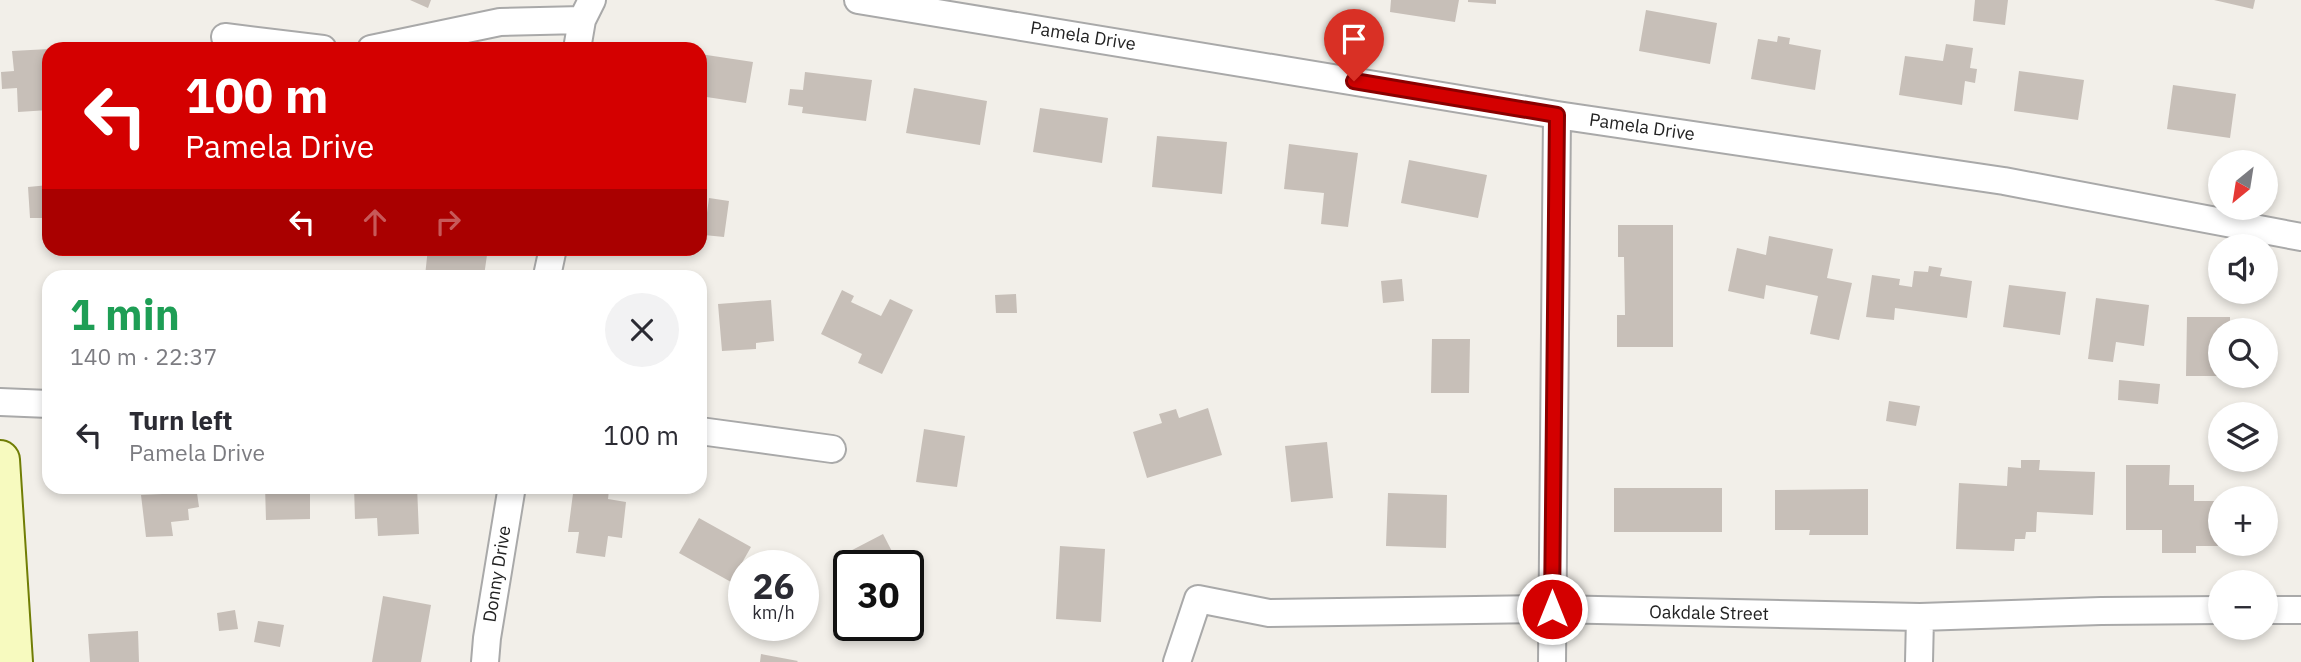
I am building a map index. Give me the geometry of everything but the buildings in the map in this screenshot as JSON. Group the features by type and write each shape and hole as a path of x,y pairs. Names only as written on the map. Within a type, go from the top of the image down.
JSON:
{"main road":[{"path":"0,460 13,662"}],"street":[{"name":"Pamela Drive","path":"858,0 1557,115 2004,181 2301,237"},
{"path":"404,42 500,22 587,10 579,42"},
{"path":"225,37 266,42"},
{"path":"1552,662 1557,115"},
{"path":"0,402 42,404"},
{"path":"707,433 832,449"},
{"name":"Donny Drive","path":"485,662 511,494"},
{"name":"Oakdale Street","path":"1177,662 1198,599 1269,613 1552,609 1920,617 2208,610"},
{"path":"2278,610 2301,610"},
{"path":"1919,662 1920,617"}],"route":[{"path":"1354,81 1557,115 1552,609"}]}
